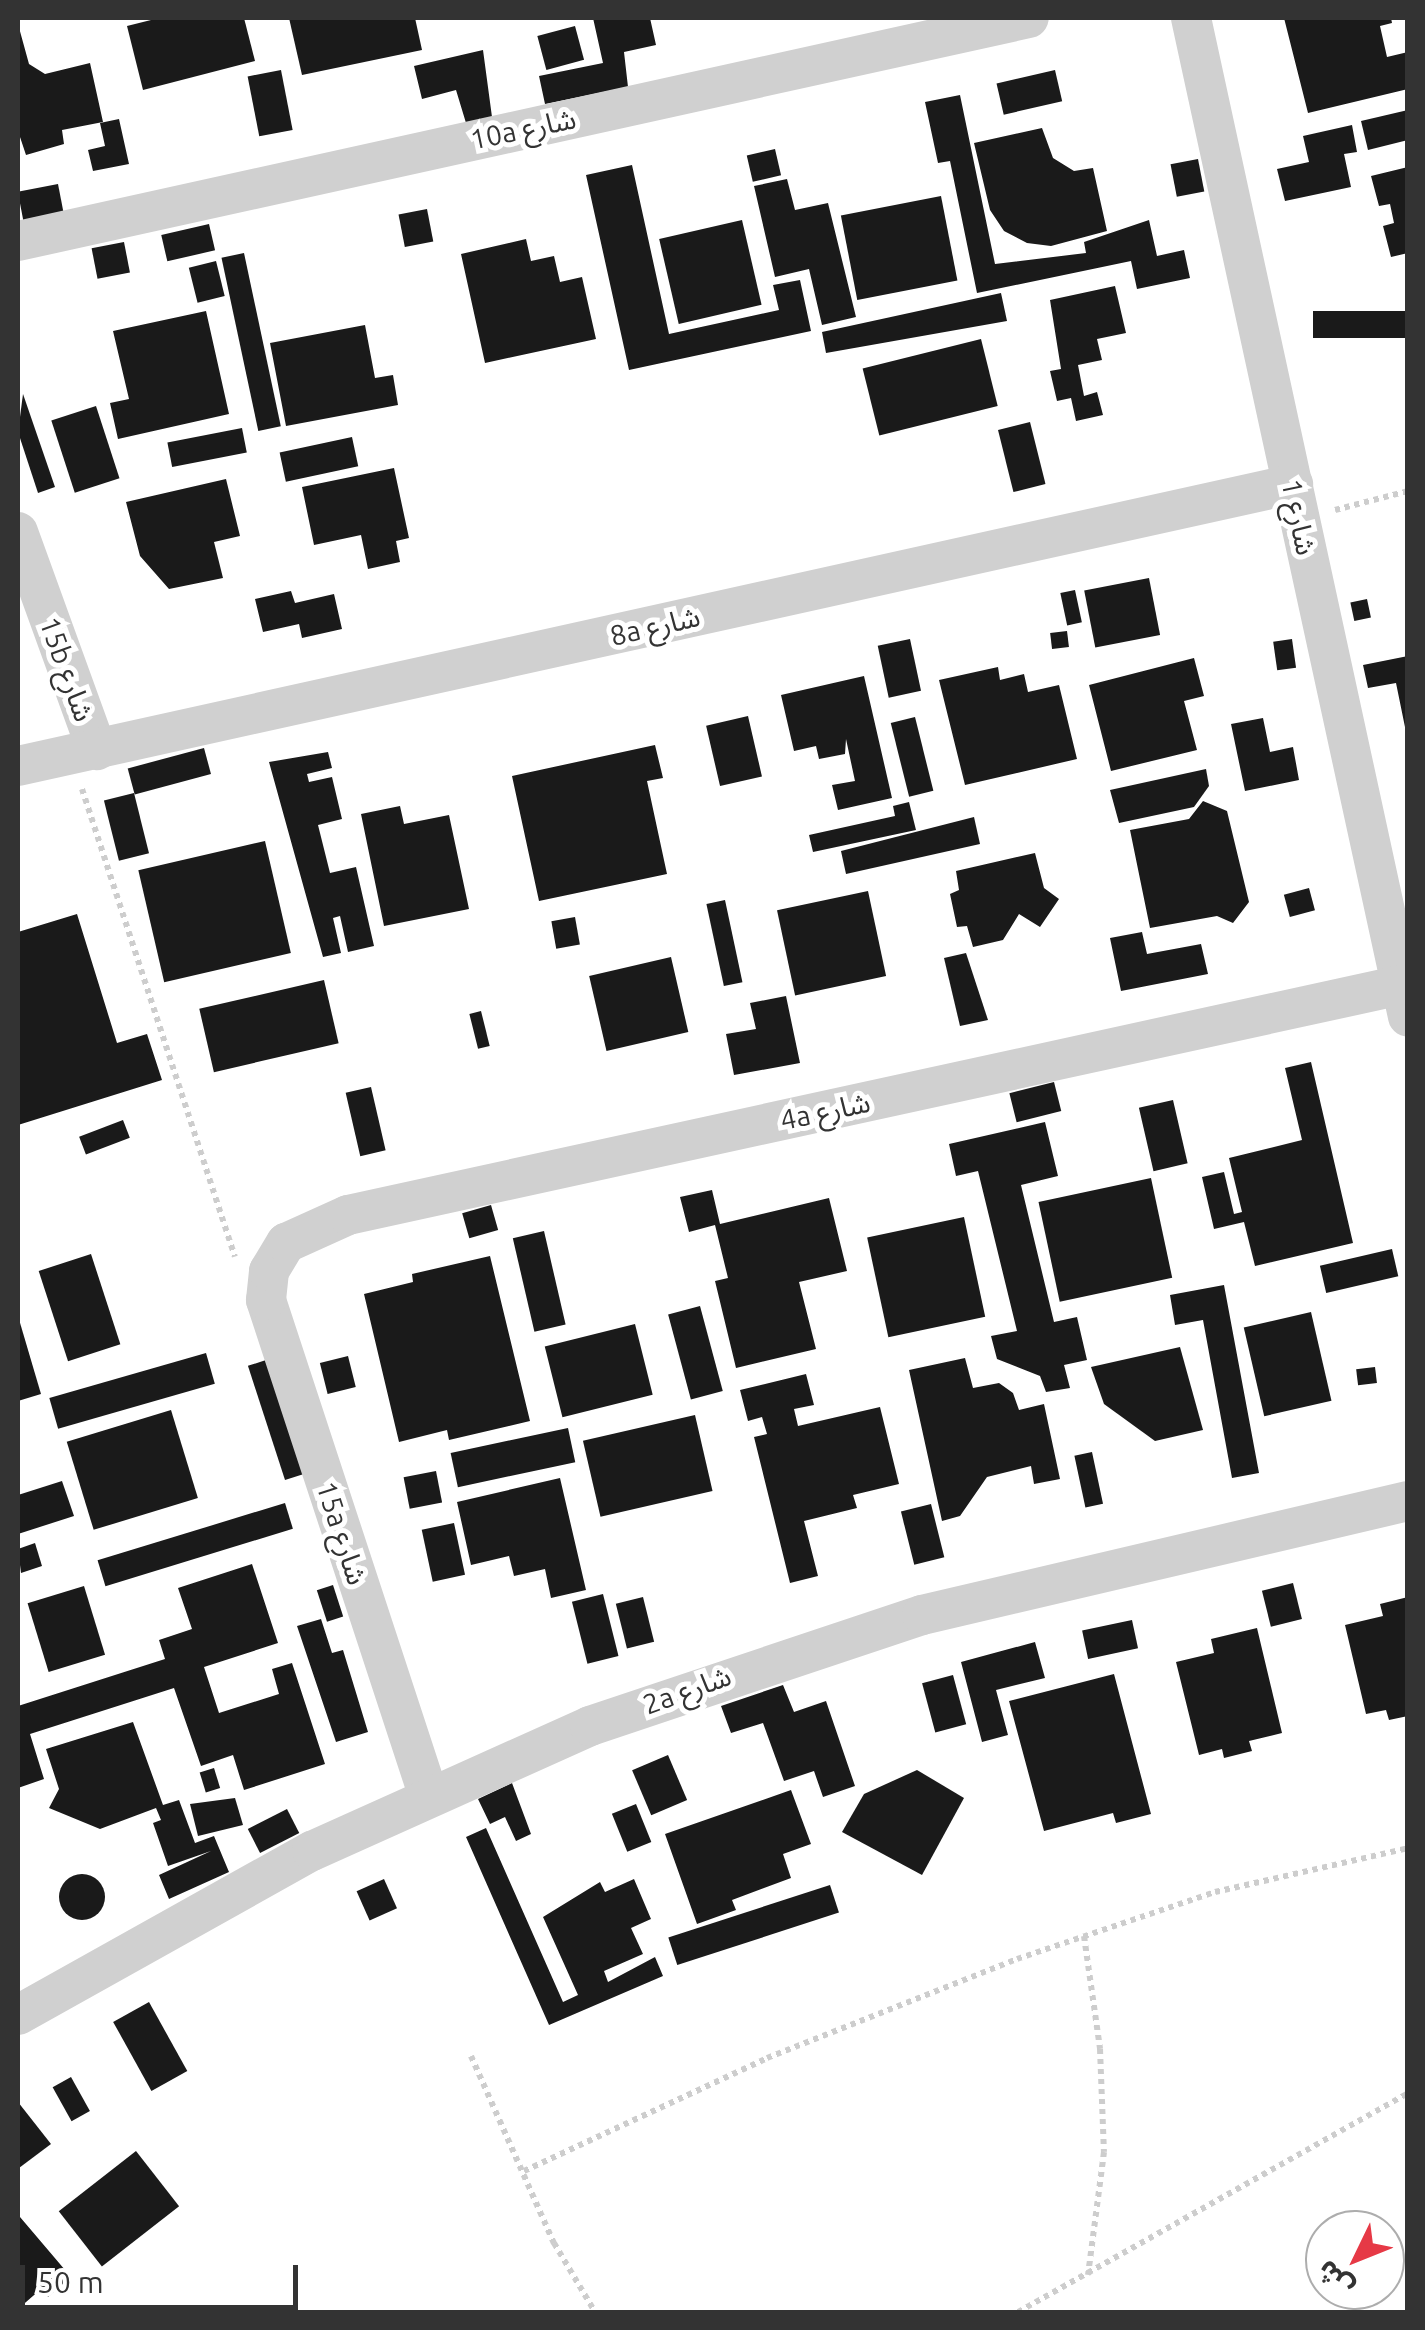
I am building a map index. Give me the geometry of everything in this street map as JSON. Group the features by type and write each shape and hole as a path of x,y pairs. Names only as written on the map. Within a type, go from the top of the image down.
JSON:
{"street":[{"name":"10a شارع","path":"18,241 1029,18"},
{"name":"شارع 1","path":"1191,18 1404,1001"},
{"name":"8a شارع","path":"18,766 1296,501"},
{"name":"15b شارع","path":"18,532 84,752"},
{"name":"4a شارع","path":"269,1271 286,1243 348,1215 1404,1001"},
{"name":"15a شارع","path":"269,1271 266,1300 428,1794"},
{"name":"2a شارع","path":"18,2015 428,1794 590,1726 922,1615 1408,1502"}],"path":[{"path":"1296,501 1408,491"},
{"path":"84,752 227,1246 247,1266 269,1271"},
{"path":"524,2172 767,2058 1084,1936 1215,1892 1408,1848"},
{"path":"1084,1936 1100,2049 1104,2152 1088,2274"},
{"path":"472,2056 554,2242 595,2312"},
{"path":"1018,2312 1408,2093"}],"building":[{"path":"159,18 244,18 255,61 143,90 127,26"},
{"path":"289,18 415,18 422,50 302,75"},
{"path":"593,18 650,18 656,45 624,52 628,87 545,104 539,76 603,63"},
{"path":"1284,18 1391,18 1392,23 1380,26 1387,57 1408,52 1408,89 1308,113"},
{"path":"18,24 29,64 45,74 90,63 103,122 62,130 64,144 26,155 18,131"},
{"path":"575,26 584,60 546,70 537,36"},
{"path":"483,50 492,117 466,123 456,90 422,99 414,66"},
{"path":"281,70 293,130 259,136 248,76"},
{"path":"1055,70 1062,101 1004,115 997,83"},
{"path":"960,95 995,264 1086,253 1084,242 1149,220 1157,256 1184,250 1190,278 1137,289 1131,261 977,293 950,161 938,163 925,102"},
{"path":"1408,110 1408,140 1368,150 1361,121"},
{"path":"119,119 129,164 93,171 88,150 105,146 100,123"},
{"path":"1352,125 1357,152 1344,154 1351,187 1285,201 1277,169 1309,162 1303,136"},
{"path":"1042,128 1053,158 1074,171 1093,168 1107,231 1051,246 1027,243 1004,231 990,210 974,143"},
{"path":"775,149 781,175 753,182 747,156"},
{"path":"1198,159 1204,191 1177,197 1171,164"},
{"path":"632,165 669,334 779,310 773,285 800,280 811,331 629,370 586,175"},
{"path":"1408,167 1408,253 1391,257 1383,226 1394,223 1390,204 1379,206 1371,176"},
{"path":"787,179 795,210 828,203 856,317 822,325 809,269 775,277 754,186"},
{"path":"58,184 64,214 24,222 18,192"},
{"path":"941,196 957,280 857,300 841,215"},
{"path":"427,209 433,241 405,247 399,215"},
{"path":"742,220 762,305 679,324 659,239"},
{"path":"209,224 215,250 167,261 161,235"},
{"path":"526,239 531,261 554,256 560,282 582,277 596,339 485,363 461,254"},
{"path":"124,242 130,272 98,279 92,248"},
{"path":"244,253 281,426 258,431 222,258"},
{"path":"216,261 225,296 198,303 189,268"},
{"path":"1115,286 1126,333 1097,339 1102,360 1078,365 1084,396 1097,392 1103,415 1076,421 1071,398 1057,401 1050,371 1061,369 1050,300"},
{"path":"1001,293 1007,321 826,353 822,332"},
{"path":"206,311 229,414 118,439 110,403 129,399 113,331"},
{"path":"1313,311 1408,311 1408,338 1313,338"},
{"path":"365,325 375,378 393,375 398,405 286,426 270,343"},
{"path":"981,339 998,406 879,435 863,369"},
{"path":"23,394 55,487 38,493 18,432"},
{"path":"96,406 119,478 75,493 51,421"},
{"path":"1030,422 1045,484 1013,492 998,430"},
{"path":"242,428 247,453 172,467 167,443"},
{"path":"352,437 358,466 286,482 280,452"},
{"path":"394,468 409,538 396,541 400,562 368,569 361,535 314,545 302,487"},
{"path":"226,479 240,536 214,542 223,578 169,589 140,556 126,502"},
{"path":"1149,578 1160,635 1095,648 1084,591"},
{"path":"1075,590 1082,622 1067,625 1060,593"},
{"path":"291,591 295,603 334,594 342,629 302,638 299,624 263,632 255,599"},
{"path":"1367,599 1371,618 1354,621 1350,603"},
{"path":"1067,631 1069,647 1052,649 1050,633"},
{"path":"910,639 921,691 889,698 878,646"},
{"path":"1292,639 1296,668 1277,670 1273,642"},
{"path":"1408,656 1406,732 1396,683 1368,688 1363,665"},
{"path":"1194,658 1204,696 1184,701 1197,750 1111,771 1089,685"},
{"path":"998,667 1000,680 1024,674 1028,692 1059,685 1077,759 965,785 939,680"},
{"path":"864,676 892,798 838,810 832,785 855,781 846,739 845,754 819,759 816,746 794,751 781,695"},
{"path":"748,716 762,776 720,786 706,726"},
{"path":"915,717 933,791 909,797 891,723"},
{"path":"1263,718 1270,752 1293,747 1299,780 1245,791 1231,724"},
{"path":"655,745 663,778 647,781 667,874 539,901 512,776"},
{"path":"204,748 211,774 135,795 128,768"},
{"path":"328,752 332,768 307,774 309,782 332,777 342,819 318,825 330,873 356,867 374,946 348,952 340,916 333,918 341,953 323,957 269,762"},
{"path":"1206,769 1209,786 1194,807 1119,823 1110,790"},
{"path":"134,793 149,853 119,861 104,800"},
{"path":"1203,801 1227,811 1249,902 1233,923 1217,916 1150,928 1130,830 1189,819"},
{"path":"909,802 916,830 813,852 809,835 895,816 893,806"},
{"path":"400,806 404,824 449,815 469,909 384,926 361,814"},
{"path":"974,817 980,844 846,874 841,851"},
{"path":"265,841 291,953 164,982 138,870"},
{"path":"1035,853 1044,888 1059,899 1040,927 1019,914 1003,940 973,947 967,926 957,927 950,894 959,890 956,871"},
{"path":"1309,888 1315,910 1290,917 1284,895"},
{"path":"868,891 886,976 795,995 777,910"},
{"path":"725,900 742,982 724,986 706,904"},
{"path":"77,914 117,1043 147,1034 162,1080 18,1125 18,932"},
{"path":"575,917 580,945 556,949 551,921"},
{"path":"1142,932 1147,954 1201,944 1208,974 1121,991 1110,938"},
{"path":"966,953 988,1020 960,1026 944,958"},
{"path":"671,957 688,1032 606,1051 589,976"},
{"path":"324,980 339,1043 214,1072 199,1009"},
{"path":"786,996 800,1063 734,1075 726,1034 756,1029 750,1003"},
{"path":"481,1011 490,1046 478,1049 469,1014"},
{"path":"1311,1062 1353,1243 1255,1266 1244,1222 1214,1229 1202,1177 1224,1172 1234,1214 1242,1212 1229,1158 1302,1140 1285,1068"},
{"path":"1054,1082 1061,1111 1017,1122 1009,1093"},
{"path":"371,1087 386,1150 360,1156 346,1093"},
{"path":"1173,1100 1188,1163 1154,1171 1139,1108"},
{"path":"123,1120 130,1138 86,1155 79,1137"},
{"path":"1045,1122 1058,1176 1021,1185 1054,1322 1077,1317 1087,1360 1064,1365 1070,1388 1046,1392 1040,1376 997,1359 991,1336 1017,1331 978,1171 956,1176 949,1144"},
{"path":"1151,1178 1172,1278 1060,1302 1039,1202"},
{"path":"712,1190 720,1224 829,1198 847,1271 799,1282 816,1349 736,1368 715,1281 728,1278 715,1225 689,1232 680,1197"},
{"path":"491,1205 498,1230 469,1238 462,1213"},
{"path":"964,1217 985,1317 888,1337 867,1238"},
{"path":"544,1231 566,1325 534,1332 513,1238"},
{"path":"1392,1249 1398,1276 1326,1293 1320,1266"},
{"path":"91,1254 120,1344 68,1361 39,1271"},
{"path":"490,1256 530,1421 449,1440 447,1430 399,1442 364,1294 413,1282 412,1274"},
{"path":"1224,1285 1259,1473 1232,1478 1203,1320 1175,1325 1170,1295"},
{"path":"700,1306 723,1391 691,1400 668,1315"},
{"path":"1311,1312 1331,1401 1264,1416 1244,1328"},
{"path":"18,1316 41,1394 18,1401"},
{"path":"635,1324 653,1395 562,1417 545,1346"},
{"path":"1180,1347 1203,1430 1155,1441 1104,1404 1091,1367"},
{"path":"206,1353 215,1384 58,1429 49,1398"},
{"path":"348,1356 356,1387 328,1394 320,1363"},
{"path":"965,1358 973,1388 999,1383 1013,1393 1019,1410 1044,1404 1060,1479 1034,1484 1031,1466 987,1477 960,1516 942,1521 909,1370"},
{"path":"266,1360 303,1474 285,1480 248,1366"},
{"path":"1375,1367 1377,1383 1358,1385 1356,1369"},
{"path":"806,1374 814,1405 794,1409 798,1426 880,1407 899,1484 853,1495 857,1508 804,1521 818,1576 790,1583 754,1437 767,1434 762,1417 748,1421 740,1390"},
{"path":"171,1410 198,1498 94,1530 67,1442"},
{"path":"695,1415 713,1491 600,1517 583,1441"},
{"path":"568,1428 575,1462 458,1487 451,1453"},
{"path":"1092,1452 1103,1504 1085,1508 1074,1456"},
{"path":"436,1471 442,1502 410,1509 404,1477"},
{"path":"560,1478 586,1590 551,1598 545,1569 514,1576 509,1556 471,1565 457,1502"},
{"path":"62,1481 74,1516 18,1534 18,1495"},
{"path":"285,1503 293,1529 105,1586 98,1560"},
{"path":"931,1504 944,1557 914,1565 901,1511"},
{"path":"454,1523 465,1575 433,1582 422,1530"},
{"path":"35,1543 42,1566 21,1573 18,1549"},
{"path":"252,1564 278,1643 204,1667 219,1713 279,1694 272,1669 292,1663 325,1764 244,1790 233,1755 201,1766 174,1688 30,1734 44,1779 18,1788 18,1706 165,1659 159,1640 192,1629 178,1588"},
{"path":"1293,1583 1302,1619 1271,1627 1262,1591"},
{"path":"333,1585 343,1616 327,1622 317,1590"},
{"path":"84,1586 105,1655 49,1672 28,1603"},
{"path":"603,1594 618,1656 587,1664 572,1602"},
{"path":"643,1597 654,1642 627,1648 616,1604"},
{"path":"1408,1597 1408,1716 1389,1720 1386,1710 1366,1714 1345,1625 1383,1616 1380,1604"},
{"path":"321,1619 332,1653 343,1650 368,1732 336,1742 297,1626"},
{"path":"1132,1620 1138,1648 1088,1659 1082,1631"},
{"path":"1257,1628 1282,1733 1249,1741 1252,1751 1224,1758 1222,1749 1199,1755 1176,1662 1214,1653 1211,1639"},
{"path":"1035,1642 1045,1678 996,1690 1008,1735 982,1742 961,1662"},
{"path":"1114,1674 1151,1814 1116,1823 1113,1813 1044,1831 1009,1701"},
{"path":"953,1675 966,1724 935,1733 922,1683"},
{"path":"783,1685 794,1712 826,1701 855,1786 823,1797 814,1771 784,1781 763,1723 731,1733 721,1706"},
{"path":"133,1722 163,1805 179,1800 195,1843 214,1836 229,1872 169,1899 159,1875 211,1851 168,1866 153,1823 161,1820 156,1808 100,1829 49,1808 59,1789 46,1749"},
{"path":"668,1755 687,1800 651,1815 632,1770"},
{"path":"214,1768 220,1788 206,1792 200,1772"},
{"path":"917,1770 964,1798 922,1875 842,1832 864,1794"},
{"path":"512,1783 531,1834 516,1841 505,1817 490,1824 478,1799"},
{"path":"791,1790 811,1844 783,1854 791,1878 732,1900 736,1910 697,1924 665,1834"},
{"path":"235,1798 243,1825 198,1836 190,1804"},
{"path":"636,1804 651,1842 627,1852 612,1814"},
{"path":"287,1809 299,1833 260,1853 248,1829"},
{"path":"486,1828 563,2002 578,1995 543,1917 600,1882 605,1892 634,1879 651,1919 631,1928 643,1954 604,1971 608,1982 655,1957 663,1976 549,2025 466,1837"},
{"path":"82,1874 98,1881 105,1897 98,1913 82,1920 66,1913 59,1897 66,1881"},
{"path":"384,1879 397,1908 370,1920 357,1891"},
{"path":"830,1885 839,1913 677,1965 668,1938"},
{"path":"149,2002 187,2071 151,2091 113,2022"},
{"path":"71,2077 90,2111 72,2121 53,2087"},
{"path":"18,2102 51,2144 19,2168 18,2166"},
{"path":"136,2151 179,2206 102,2266 59,2211"},
{"path":"20,2217 71,2277 48,2297 41,2289 18,2309"}]}
